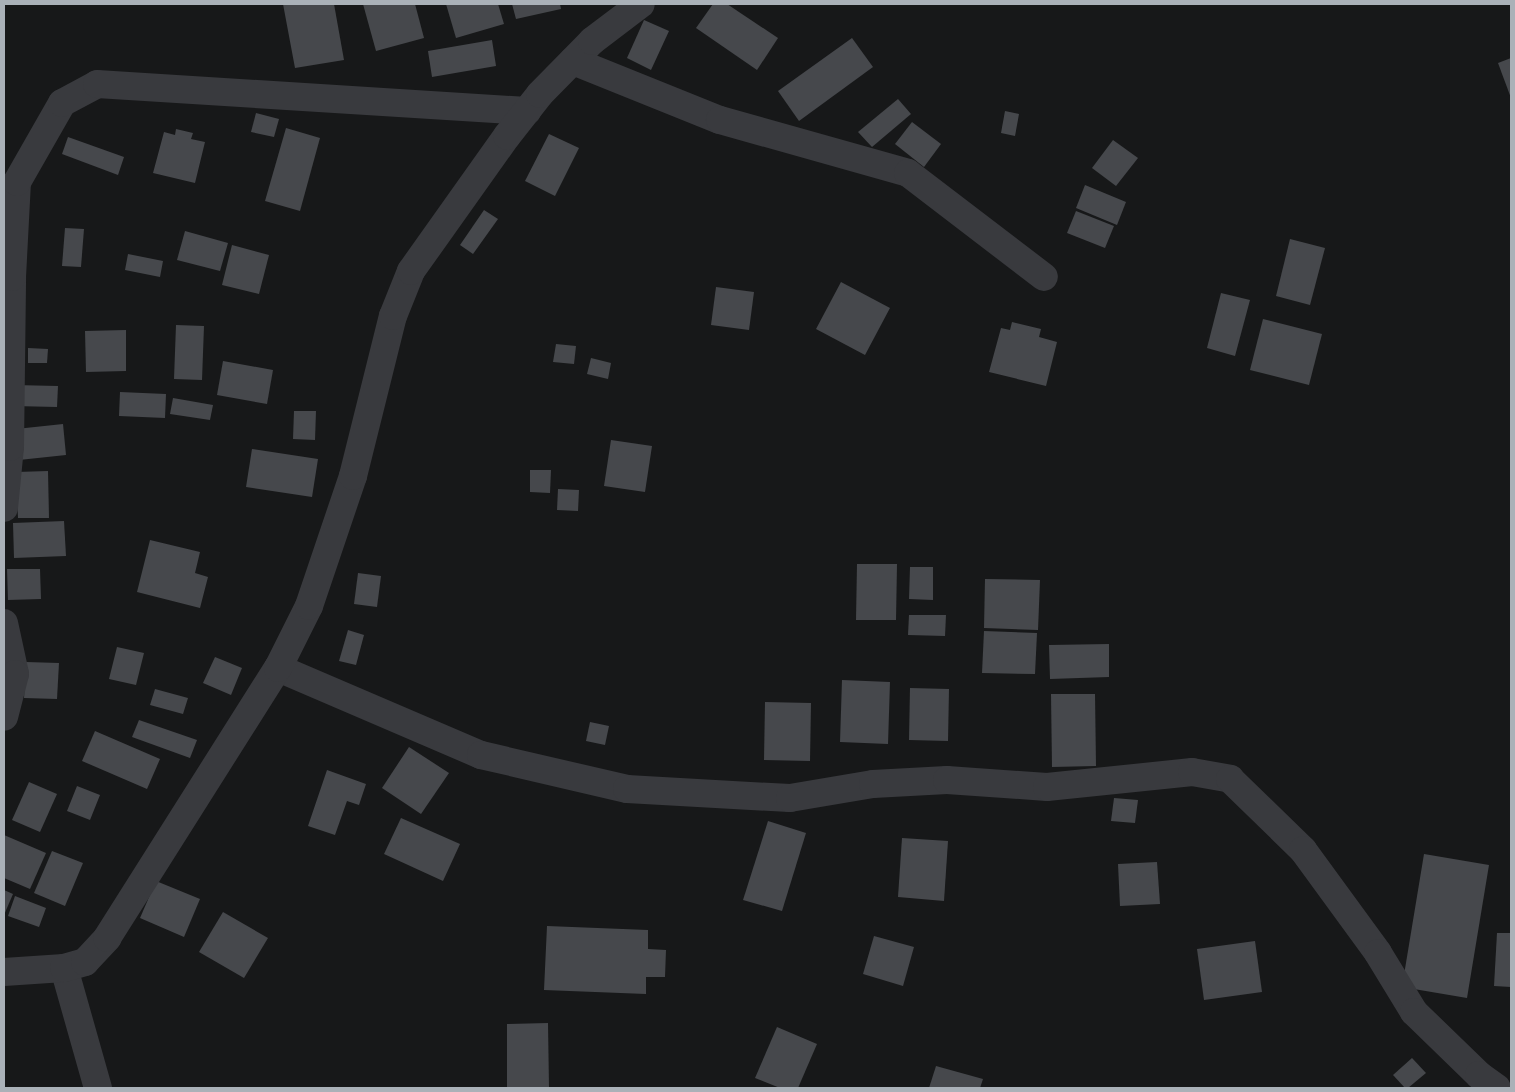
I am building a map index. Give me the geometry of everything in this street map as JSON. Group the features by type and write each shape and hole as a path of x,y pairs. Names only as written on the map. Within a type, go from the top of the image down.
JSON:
{"street":[{"path":"4,972 64,968 85,962 107,938 278,668 309,606 353,476 393,316 411,271 527,111 592,41 641,4"},
{"path":"573,61 720,120 908,173 1044,277"},
{"path":"4,508 10,447 12,277 10,180 62,103 97,84 527,111"},
{"path":"4,623 15,674 4,717"},
{"path":"278,668 481,755 626,789 790,798 873,784 947,780 1047,787 1192,772 1230,779 1303,850 1378,954 1414,1012 1480,1075 1497,1088"},
{"path":"64,968 98,1088"}],"building":[{"path":"283,4 334,4 344,60 295,68"},
{"path":"363,4 415,4 424,38 376,51"},
{"path":"446,4 498,4 504,24 456,38"},
{"path":"512,4 560,4 561,9 516,19"},
{"path":"713,4 727,4 778,38 757,70 696,28"},
{"path":"644,20 669,31 651,70 627,58"},
{"path":"852,38 873,67 799,121 778,91"},
{"path":"492,40 496,66 432,77 428,51"},
{"path":"1511,58 1511,98 1498,63"},
{"path":"898,99 911,114 872,147 858,132"},
{"path":"1005,111 1019,114 1015,136 1001,133"},
{"path":"256,113 279,119 274,137 251,132"},
{"path":"912,122 941,144 924,167 895,144"},
{"path":"286,128 320,138 300,211 265,201"},
{"path":"176,129 193,133 191,139 205,142 195,183 153,173 164,132 175,135"},
{"path":"549,134 579,148 555,196 525,181"},
{"path":"68,137 124,157 118,175 62,154"},
{"path":"1113,140 1138,158 1116,186 1092,168"},
{"path":"1085,185 1126,202 1117,225 1076,208"},
{"path":"484,210 498,219 473,254 460,245"},
{"path":"1076,211 1114,226 1105,248 1067,233"},
{"path":"65,228 84,229 81,267 62,266"},
{"path":"185,231 228,243 220,271 177,260"},
{"path":"1290,239 1325,248 1310,305 1276,296"},
{"path":"232,245 269,255 259,294 222,285"},
{"path":"128,254 163,261 160,277 125,270"},
{"path":"841,282 890,308 865,355 816,329"},
{"path":"716,287 754,292 749,330 711,325"},
{"path":"1221,293 1250,300 1235,356 1207,348"},
{"path":"1263,319 1322,334 1309,385 1250,370"},
{"path":"1012,322 1041,329 1039,337 1057,342 1046,386 989,372 1001,328 1010,330"},
{"path":"176,325 204,326 202,380 174,379"},
{"path":"126,330 126,371 86,372 85,331"},
{"path":"556,344 576,346 574,364 553,362"},
{"path":"28,348 48,349 47,363 28,363"},
{"path":"591,358 611,363 608,379 587,374"},
{"path":"223,361 273,370 267,404 217,395"},
{"path":"14,385 58,386 57,407 13,406"},
{"path":"120,392 166,394 165,418 119,416"},
{"path":"173,398 213,405 210,420 170,414"},
{"path":"294,411 316,411 315,440 293,439"},
{"path":"63,424 66,455 19,460 16,429"},
{"path":"611,440 652,446 645,492 604,486"},
{"path":"252,449 318,459 312,497 246,487"},
{"path":"530,470 551,470 550,493 530,492"},
{"path":"48,471 49,518 18,518 16,472"},
{"path":"558,489 579,490 578,511 557,510"},
{"path":"64,521 66,556 14,558 13,523"},
{"path":"150,540 200,552 195,573 208,577 200,608 137,592"},
{"path":"857,564 897,564 896,620 856,620"},
{"path":"910,567 933,567 933,600 909,599"},
{"path":"7,569 40,569 41,599 8,600"},
{"path":"358,573 381,576 377,607 354,604"},
{"path":"985,579 1040,580 1038,630 984,628"},
{"path":"909,615 946,615 945,636 908,635"},
{"path":"348,630 364,635 356,665 339,661"},
{"path":"984,631 1037,633 1035,674 982,673"},
{"path":"1109,644 1109,677 1050,679 1049,645"},
{"path":"117,647 144,653 136,685 109,679"},
{"path":"215,657 242,668 231,695 203,683"},
{"path":"26,662 59,663 57,699 24,698"},
{"path":"842,680 890,682 888,744 840,742"},
{"path":"910,688 949,689 948,741 909,740"},
{"path":"155,689 188,698 183,714 150,705"},
{"path":"1051,694 1095,694 1096,766 1052,767"},
{"path":"765,702 811,703 810,761 764,760"},
{"path":"139,720 197,740 190,758 132,737"},
{"path":"590,722 609,726 605,745 586,741"},
{"path":"95,731 160,759 147,789 82,761"},
{"path":"409,747 449,773 421,814 382,788"},
{"path":"327,770 366,784 359,805 347,801 335,835 308,826"},
{"path":"29,782 57,794 40,832 12,820"},
{"path":"77,786 100,795 90,820 67,811"},
{"path":"1114,798 1138,800 1135,823 1111,821"},
{"path":"401,818 460,844 443,881 384,854"},
{"path":"768,821 806,833 782,911 743,900"},
{"path":"4,835 46,853 30,889 4,878"},
{"path":"902,838 948,841 944,901 898,897"},
{"path":"52,851 83,863 65,906 34,893"},
{"path":"1424,854 1489,865 1467,998 1402,987"},
{"path":"1157,862 1160,904 1120,906 1118,864"},
{"path":"156,881 200,899 184,937 140,918"},
{"path":"4,890 13,894 4,915"},
{"path":"15,896 46,908 39,927 8,916"},
{"path":"223,912 268,938 244,978 199,952"},
{"path":"547,926 648,930 648,949 666,950 665,977 646,977 646,994 544,990"},
{"path":"1497,933 1511,933 1511,987 1494,986"},
{"path":"874,936 914,947 903,986 863,974"},
{"path":"1255,941 1262,992 1204,1000 1197,949"},
{"path":"548,1023 549,1088 507,1088 507,1024"},
{"path":"777,1027 817,1044 798,1088 780,1088 755,1078"},
{"path":"1412,1058 1426,1073 1408,1088 1405,1088 1393,1075"},
{"path":"936,1066 983,1079 980,1088 929,1088"}]}
